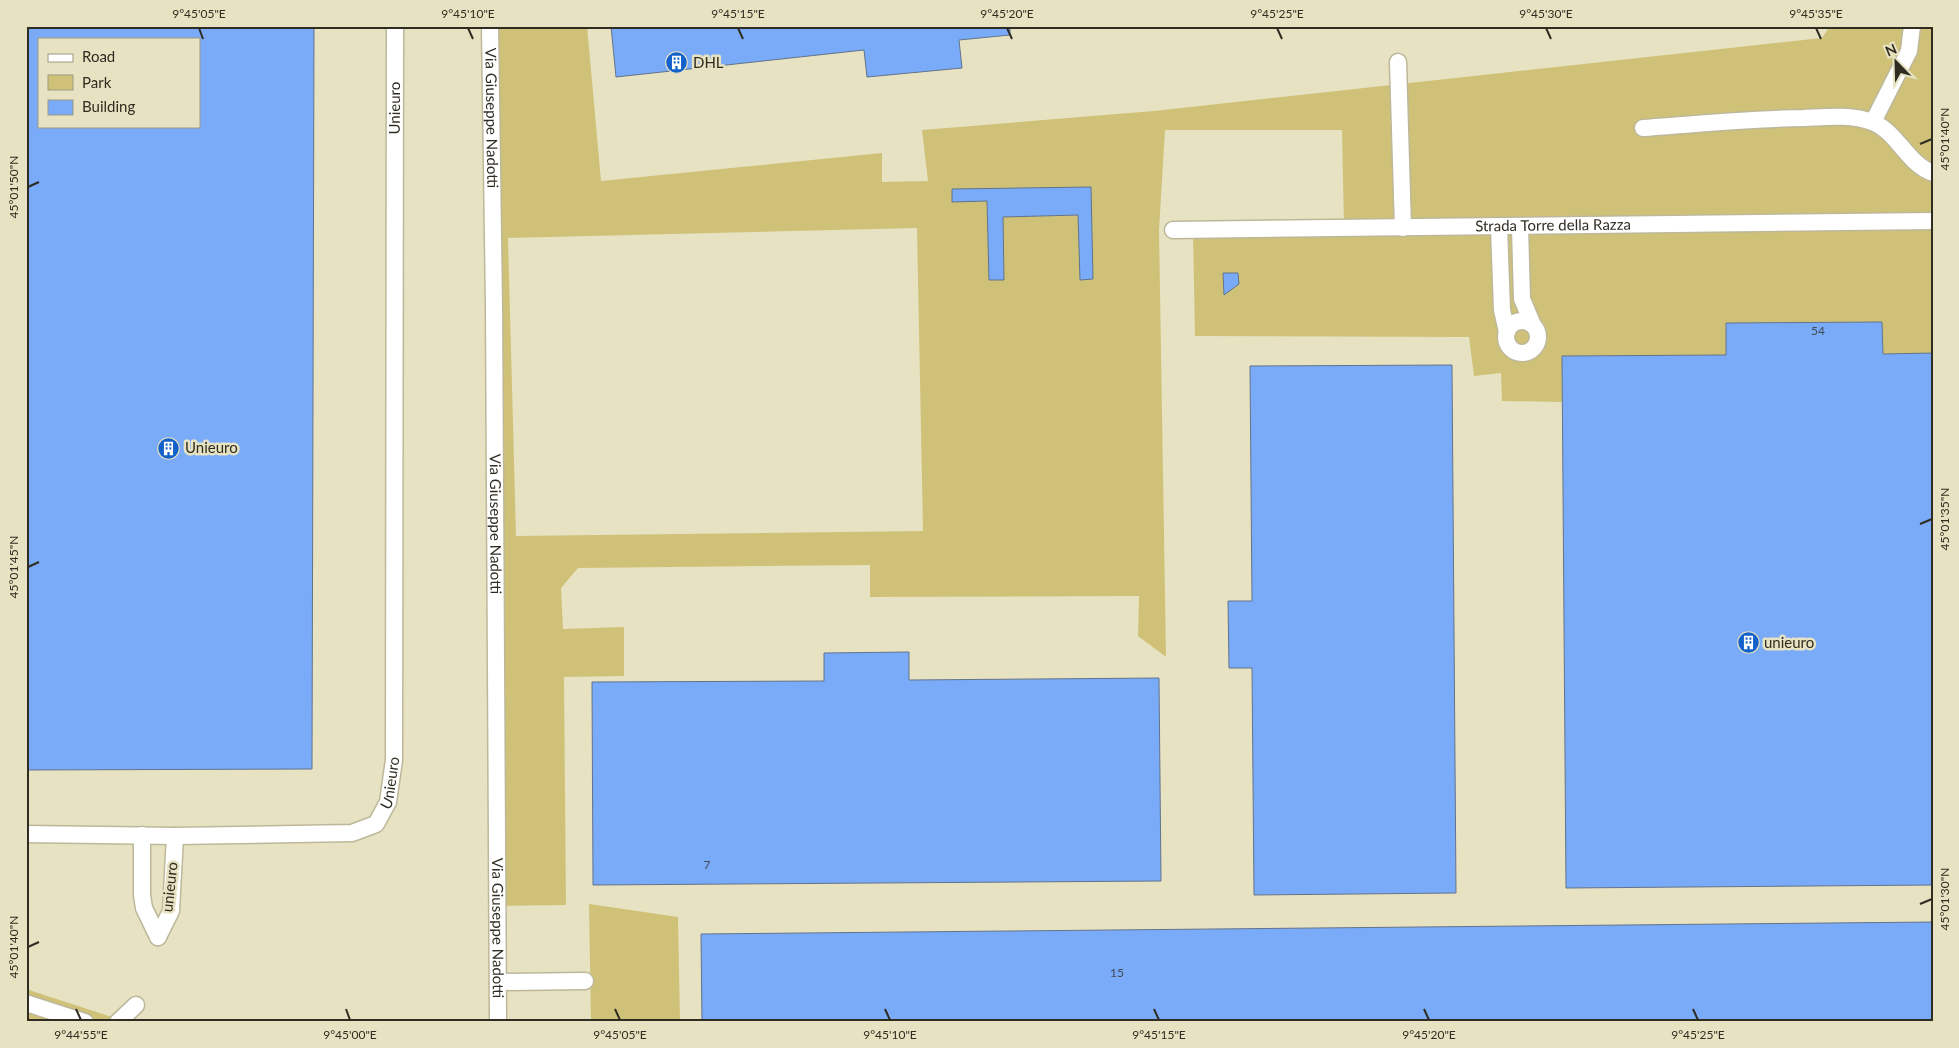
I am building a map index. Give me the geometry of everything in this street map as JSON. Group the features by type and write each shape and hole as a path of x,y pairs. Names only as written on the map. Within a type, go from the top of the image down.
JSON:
{"street":[{"name":"Unieuro","path":"26,834 175,836 352,833 376,824 388,802 394,760 395,26"},
{"name":"Via Giuseppe Nadotti","path":"490,26 498,1022"},
{"path":"1873,122 1909,52 1912,26"},
{"path":"1398,62 1403,228"},
{"path":"1643,128 1764,119 1839,117 1873,122 1890,134 1918,166 1933,174"},
{"name":"Strada Torre della Razza","path":"1173,230 1933,221"},
{"path":"1499,227 1502,310 1507,332 1506,337 1509,347 1518,353 1528,353 1533,350 1538,341 1538,335 1522,299 1520,227"},
{"path":"1507,332 1513,324 1518,322 1524,321 1534,325"},
{"name":"unieuro","path":"142,836 142,895 144,908 158,937 171,911 175,836"},
{"path":"498,982 585,981"},
{"path":"26,1002 85,1022"},
{"path":"118,1022 136,1004 137,1022"}],"green space":[{"path":"488,26 587,26 601,181 882,153 882,182 928,181 922,130 1154,111 1822,38 1830,26 1933,26 1933,353 1883,354 1882,322 1726,323 1726,355 1562,356 1562,402 1502,401 1501,373 1474,376 1469,337 1195,336 1193,231 1344,225 1342,130 1165,130 1159,230 1166,657 1138,636 1139,596 870,597 870,565 578,568 561,588 563,629 624,627 624,676 564,677 566,905 497,906","holes":["917,228 923,531 516,536 508,238"]},
{"path":"589,904 678,917 680,1022 591,1022"},
{"path":"26,989 127,1022 26,1022"}],"building":[{"name":"Unieuro","path":"26,26 314,26 312,769 26,770"},
{"name":"DHL","path":"611,26 1010,26 1010,35 959,40 962,68 867,77 864,50 616,77"},
{"path":"1091,187 1093,279 1080,280 1078,215 1003,217 1004,280 989,280 987,201 952,202 952,189"},
{"path":"1223,273 1238,273 1239,284 1224,295"},
{"name":"unieuro","path":"1882,322 1883,354 1933,353 1933,885 1566,888 1562,356 1726,355 1726,323"},
{"path":"1452,365 1456,893 1254,895 1252,668 1229,668 1228,601 1252,601 1250,366"},
{"path":"909,652 909,680 1159,678 1161,881 593,885 592,682 824,681 824,653"},
{"path":"1933,922 1933,1022 702,1022 701,934"}],"place":[{"name":"DHL","path":"677,63"},
{"name":"Unieuro","path":"169,448"},
{"name":"unieuro","path":"1748,643"}]}
